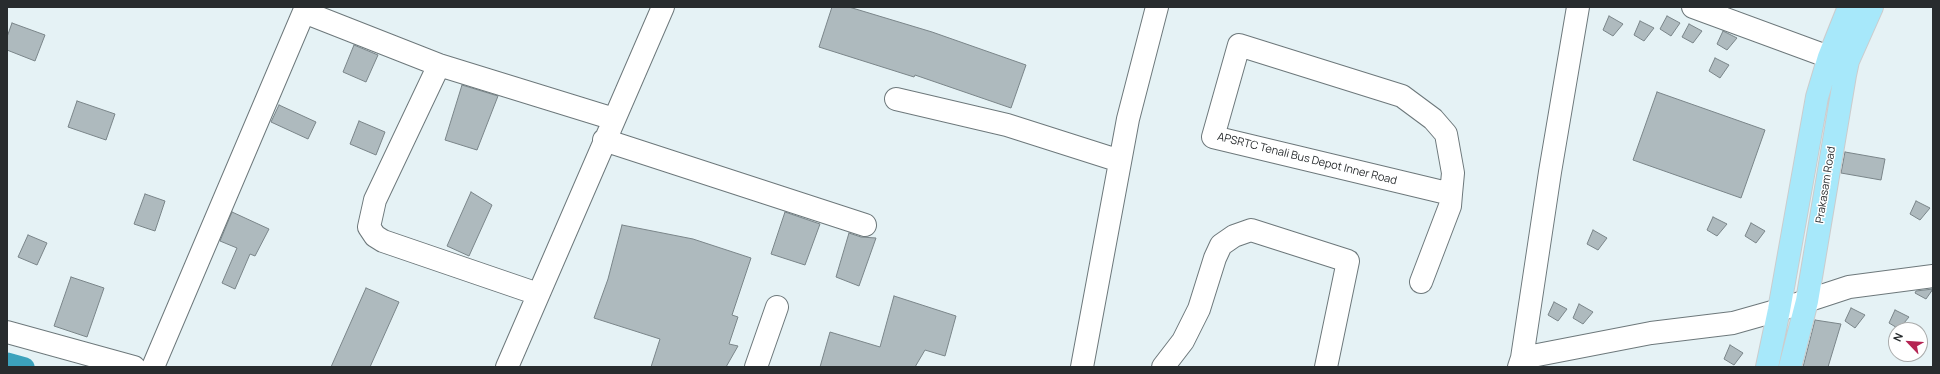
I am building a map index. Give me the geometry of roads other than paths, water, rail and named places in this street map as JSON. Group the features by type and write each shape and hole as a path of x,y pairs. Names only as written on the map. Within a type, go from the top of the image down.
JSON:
{"main road":[{"path":"1767,367 1779,310 1817,97 1829,57 1849,7"},
{"name":"Prakasam Road","path":"1790,367 1807,301 1848,61 1872,7"}],"street":[{"path":"507,367 604,140 663,7"},
{"path":"1082,367 1128,120 1157,7"},
{"path":"1578,7 1520,362 1650,333 1733,323 1779,310 1849,286 1933,276"},
{"path":"1693,7 1829,57"},
{"path":"153,367 305,9 439,65 614,119"},
{"name":"APSRTC Tenali Bus Depot Inner Road","path":"1421,282 1450,206 1453,173 1446,134 1433,118 1402,96 1239,44 1213,137 1451,194"},
{"path":"439,65 375,200 369,227 375,236 383,241 538,294"},
{"path":"896,99 1007,125 1120,161"},
{"path":"604,140 865,225"},
{"path":"1163,367 1184,340 1199,309 1215,258 1221,245 1234,236 1251,230 1348,261 1326,367"},
{"path":"756,367 777,308"},
{"path":"7,332 134,367"}],"waterway":[{"path":"7,362 25,367"}]}
